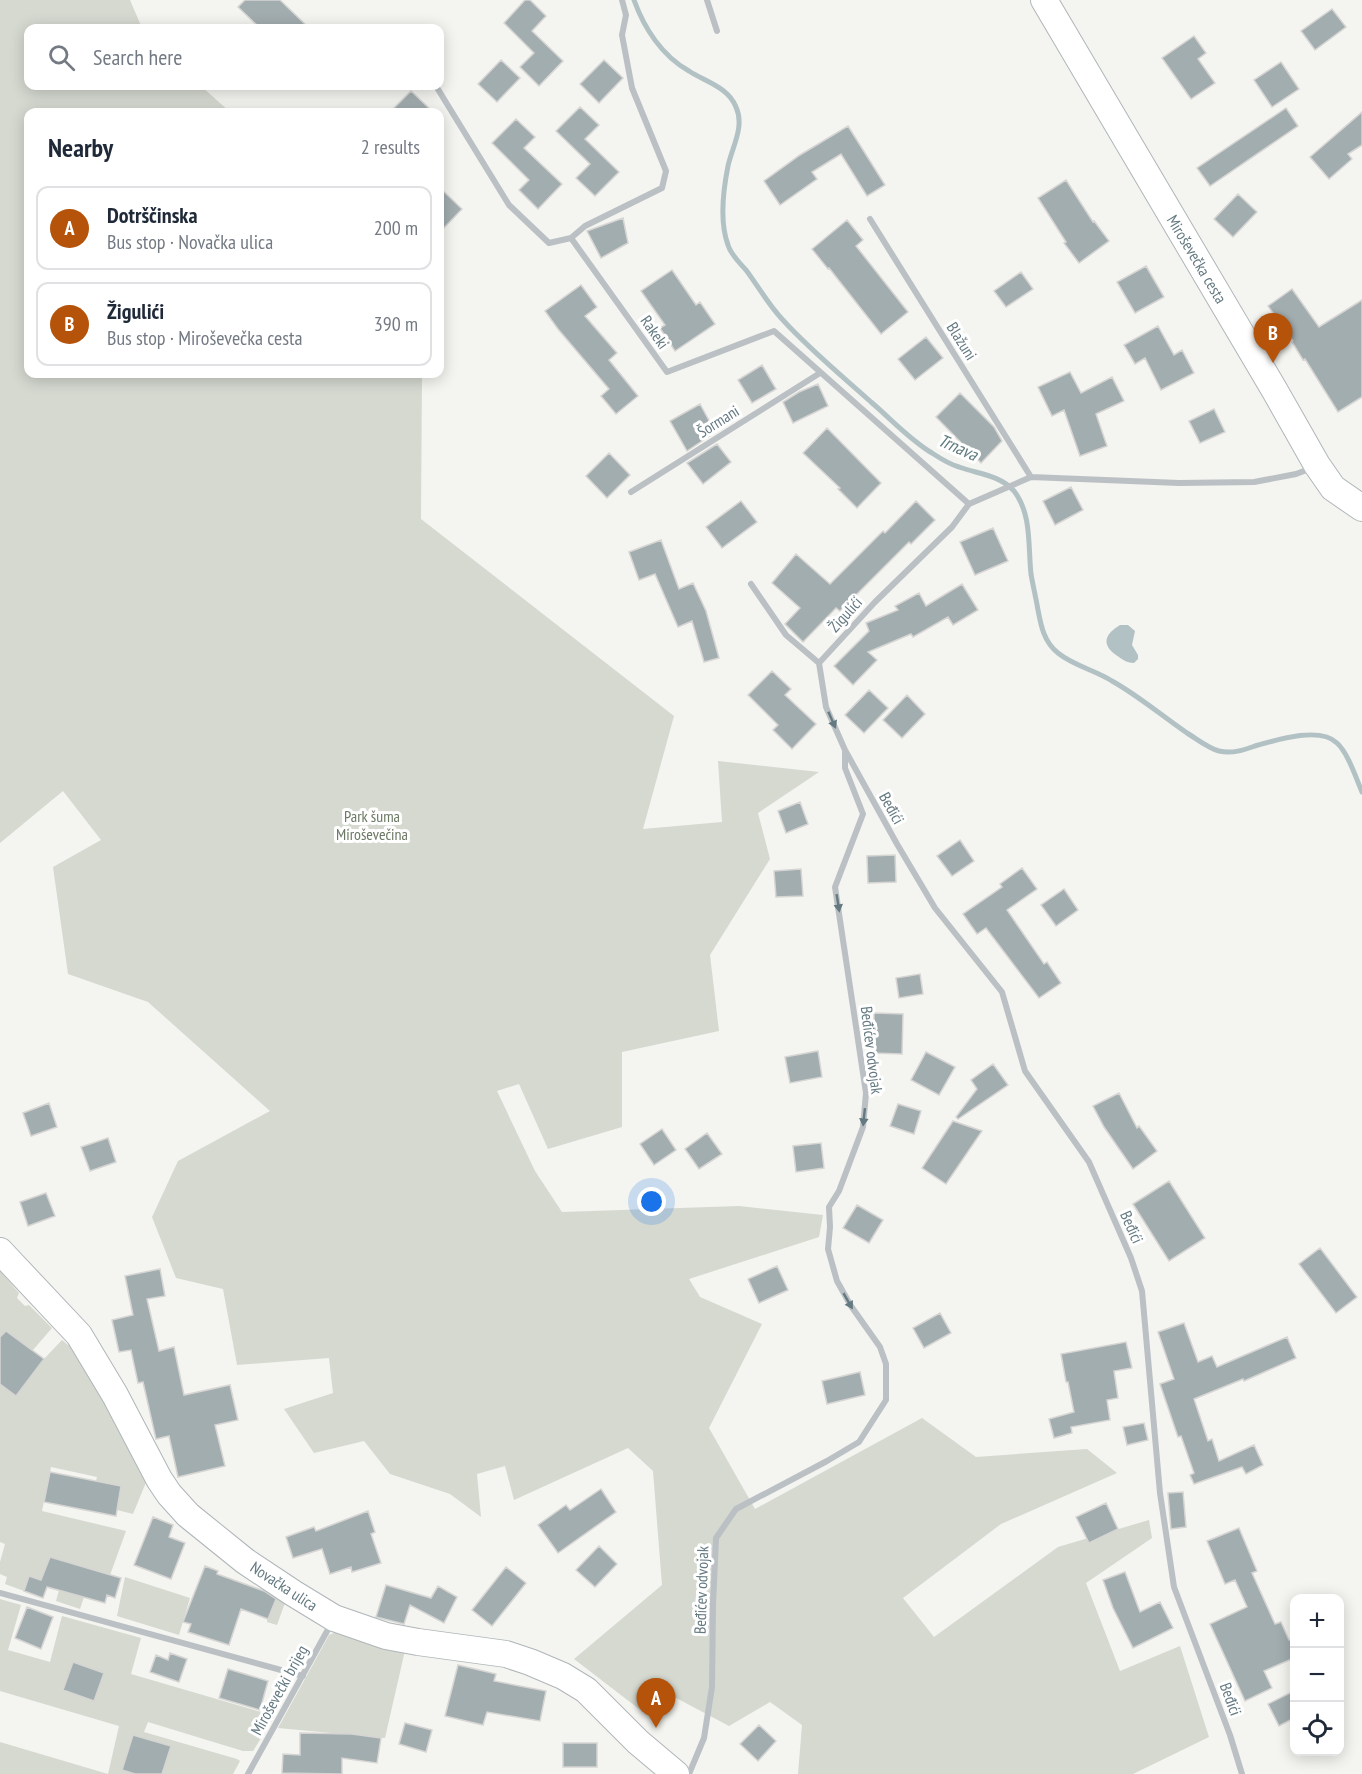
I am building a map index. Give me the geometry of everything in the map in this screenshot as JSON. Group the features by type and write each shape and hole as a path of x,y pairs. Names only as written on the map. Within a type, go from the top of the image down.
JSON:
{"street":[{"path":"437,90 509,205 549,243 571,238 585,226 662,188 666,171 632,88 622,34 626,15 622,0"},
{"path":"707,0 717,31"},
{"name":"Miroševečka cesta","path":"1044,0 1317,465 1333,488 1362,508"},
{"name":"Blažuni","path":"870,219 1031,477"},
{"name":"Rakeki","path":"571,238 667,372 774,331 969,504"},
{"name":"Šormani","path":"631,492 820,373"},
{"path":"969,504 1031,477 1179,483 1254,482 1296,474 1317,465"},
{"name":"Žigulići","path":"819,663 875,602 952,527 969,504"},
{"path":"751,584 786,635 819,663"},
{"name":"Beđićev odvojak","path":"689,1774 705,1738 712,1687 712,1604 716,1538 736,1509 859,1442 885,1400 886,1364 880,1347 850,1306 837,1281 828,1249 829,1207 839,1191 863,1127 866,1093 835,887 863,814 845,768 845,750 826,708 819,663"},
{"name":"Beđići","path":"845,750 935,908 1002,992 1025,1071 1089,1162 1131,1258 1142,1291 1160,1493 1174,1587 1230,1735 1242,1774"},
{"name":"Novačka ulica","path":"0,1251 79,1335 169,1494 188,1515 245,1561 334,1618 386,1636 506,1654 563,1676 586,1690 638,1742 676,1774"},
{"path":"0,1593 303,1676"},
{"name":"Miroševečki brijeg","path":"248,1774 334,1618"}],"green space":[{"name":"Park šuma Miroševečina","path":"0,0 130,0 140,24 24,24 24,90 205,90 226,108 24,108 24,378 422,378 421,519 674,716 643,829 722,822 718,761 819,772 758,813 770,859 710,955 719,1031 622,1052 622,1127 548,1149 519,1084 497,1091 535,1171 562,1212 739,1206 823,1215 819,1237 689,1279 700,1297 762,1324 709,1428 755,1509 922,1418 976,1457 1087,1449 1117,1473 1001,1524 903,1598 934,1637 1058,1547 1149,1520 1152,1538 1086,1583 1120,1671 1180,1646 1209,1737 1133,1774 798,1774 802,1725 770,1702 729,1726 663,1691 643,1712 574,1659 662,1585 653,1471 628,1448 514,1500 505,1466 477,1474 481,1517 450,1494 390,1474 364,1441 314,1453 284,1409 333,1393 329,1358 237,1365 223,1289 176,1278 152,1217 178,1161 270,1111 148,1002 68,974 53,867 101,840 63,791 0,843"},
{"path":"0,1271 19,1293 17,1298 25,1306 29,1305 52,1328 33,1350 23,1344 0,1375"},
{"path":"73,1339 149,1475 133,1514 117,1510 121,1486 96,1481 97,1477 51,1467 42,1511 126,1531 110,1575 50,1557 41,1580 29,1576 24,1591 5,1584 7,1577 0,1574 0,1562 5,1544 0,1542 0,1384 16,1395 62,1340 68,1345"},
{"path":"125,1577 190,1598 179,1635 117,1616"},
{"path":"266,1589 286,1600 277,1625 267,1622 269,1611 262,1600"},
{"path":"59,1590 84,1597 80,1609 56,1601"},
{"path":"0,1599 21,1605 8,1650 50,1662 62,1616 141,1638 131,1674 274,1717 253,1751 243,1751 148,1722 144,1732 237,1759 240,1761 233,1774 108,1774 119,1726 0,1691"},
{"path":"336,1632 406,1646 385,1738 278,1728 329,1635"},
{"path":"0,1742 108,1774 0,1774"}],"shaded area":[{"path":"1120,625 1128,625 1135,631 1132,645 1138,659 1134,663 1126,662 1108,647 1108,636"}],"building":[{"path":"245,0 280,0 305,24 256,24 238,7"},
{"path":"525,0 530,0 546,16 532,31 563,61 539,86 520,67 534,53 504,23"},
{"path":"1332,9 1346,27 1315,50 1301,31"},
{"path":"1194,36 1206,53 1198,59 1215,83 1191,99 1162,58"},
{"path":"501,60 520,78 497,102 478,84"},
{"path":"604,60 623,78 599,103 580,84"},
{"path":"1281,62 1299,89 1272,107 1254,80"},
{"path":"411,91 429,108 394,108"},
{"path":"580,107 599,125 585,139 619,172 595,196 576,178 590,164 556,131"},
{"path":"1286,108 1298,126 1210,186 1197,168"},
{"path":"1362,112 1362,145 1348,154 1352,159 1329,179 1310,157"},
{"path":"516,119 535,137 524,148 562,184 538,209 519,190 529,180 492,143"},
{"path":"848,126 885,185 867,196 841,154 812,172 817,179 780,205 764,181 800,155"},
{"path":"1066,180 1093,222 1109,241 1079,263 1064,243 1066,242 1038,198"},
{"path":"444,192 462,209 444,228"},
{"path":"1238,194 1257,212 1233,237 1214,219"},
{"path":"623,218 628,243 601,258 587,231"},
{"path":"847,220 863,240 856,246 908,312 881,334 812,249"},
{"path":"1146,266 1164,297 1135,313 1117,282"},
{"path":"672,270 696,305 700,302 715,324 675,351 660,328 665,325 641,291"},
{"path":"1021,272 1033,289 1006,307 994,291"},
{"path":"581,285 597,307 585,316 617,353 609,360 638,396 616,414 601,396 609,389 545,311"},
{"path":"1292,289 1319,327 1362,300 1362,397 1338,412 1268,306"},
{"path":"1158,326 1174,355 1182,350 1194,373 1161,390 1145,358 1135,364 1124,345"},
{"path":"926,337 943,358 915,380 898,359"},
{"path":"762,365 776,389 752,403 738,380"},
{"path":"1070,372 1081,393 1112,377 1124,401 1096,414 1107,446 1080,456 1064,410 1052,416 1038,387"},
{"path":"818,384 828,406 793,423 783,402"},
{"path":"960,393 994,427 1002,441 981,463 936,417"},
{"path":"700,404 712,426 706,430 711,435 687,451 670,421"},
{"path":"1214,409 1225,432 1200,443 1189,421"},
{"path":"827,428 881,483 857,508 838,489 840,488 803,453"},
{"path":"717,444 731,462 703,484 687,463"},
{"path":"609,453 630,475 607,498 586,476"},
{"path":"1071,487 1083,510 1055,525 1043,501"},
{"path":"741,501 757,522 722,548 706,527"},
{"path":"916,501 935,520 911,544 909,542 840,611 836,608 803,642 785,624 800,608 772,583 796,554 830,584"},
{"path":"993,528 1008,561 975,575 960,542"},
{"path":"661,540 679,589 693,583 706,611 719,658 704,662 692,621 678,627 655,574 639,580 629,552"},
{"path":"962,584 978,610 953,625 948,617 913,637 911,634 868,652 877,660 853,685 834,666 869,631 866,623 898,610 895,606 919,593 926,606"},
{"path":"772,671 791,689 785,695 816,724 792,749 773,730 778,725 748,695"},
{"path":"869,690 888,708 864,733 845,715"},
{"path":"907,695 925,714 902,738 883,720"},
{"path":"800,802 808,824 786,833 778,811"},
{"path":"960,840 974,861 952,876 937,856"},
{"path":"895,855 896,882 868,883 867,856"},
{"path":"1022,868 1037,889 1007,910 1044,964 1047,962 1061,983 1039,998 986,928 977,934 963,914 1002,887 1000,884"},
{"path":"801,869 803,896 776,897 774,871"},
{"path":"1064,889 1078,910 1056,926 1041,905"},
{"path":"920,974 923,994 899,998 896,978"},
{"path":"874,1013 903,1014 902,1054 874,1053"},
{"path":"818,1051 822,1077 790,1083 785,1057"},
{"path":"926,1052 955,1067 939,1095 911,1080"},
{"path":"993,1064 1008,1085 958,1119 956,1117 977,1089 971,1080"},
{"path":"1119,1093 1137,1128 1139,1126 1157,1151 1133,1169 1104,1127 1093,1106"},
{"path":"49,1103 57,1127 31,1136 23,1113"},
{"path":"898,1104 921,1111 914,1134 890,1126"},
{"path":"953,1121 982,1131 946,1184 922,1168"},
{"path":"662,1129 676,1150 654,1165 640,1144"},
{"path":"707,1133 722,1154 699,1169 685,1149"},
{"path":"108,1138 116,1162 90,1171 81,1147"},
{"path":"821,1143 824,1168 796,1172 793,1146"},
{"path":"1169,1181 1205,1238 1169,1261 1133,1204"},
{"path":"46,1193 55,1216 28,1226 20,1202"},
{"path":"857,1205 883,1220 869,1243 843,1228"},
{"path":"1320,1248 1357,1297 1336,1313 1299,1264"},
{"path":"777,1266 788,1290 759,1303 748,1279"},
{"path":"160,1269 165,1296 147,1299 159,1351 174,1347 184,1395 230,1385 238,1420 215,1425 225,1466 178,1477 169,1436 156,1439 143,1382 138,1383 131,1350 119,1352 112,1320 133,1315 125,1276"},
{"path":"940,1313 951,1333 924,1348 913,1328"},
{"path":"1184,1323 1198,1362 1212,1356 1217,1367 1287,1337 1296,1358 1244,1381 1243,1379 1194,1399 1208,1441 1212,1439 1219,1461 1254,1445 1263,1465 1246,1474 1242,1467 1194,1484 1190,1475 1194,1473 1181,1436 1178,1437 1160,1384 1174,1379 1158,1332"},
{"path":"6,1331 44,1359 16,1396 0,1384 0,1337"},
{"path":"1126,1342 1132,1368 1114,1371 1118,1398 1107,1400 1110,1420 1071,1427 1072,1433 1054,1438 1049,1419 1074,1412 1061,1354"},
{"path":"860,1372 865,1395 827,1404 822,1381"},
{"path":"1144,1423 1148,1440 1127,1445 1123,1427"},
{"path":"50,1472 121,1486 116,1516 44,1502"},
{"path":"601,1489 616,1512 558,1553 538,1525 566,1505 570,1510"},
{"path":"1183,1492 1186,1527 1171,1529 1168,1493"},
{"path":"1106,1503 1118,1529 1089,1543 1076,1517"},
{"path":"368,1511 375,1532 371,1534 381,1563 352,1572 351,1567 330,1574 322,1549 293,1558 286,1537 314,1527 316,1531"},
{"path":"153,1517 173,1525 169,1537 185,1543 171,1579 134,1565"},
{"path":"1239,1528 1257,1571 1252,1573 1275,1624 1281,1622 1290,1639 1290,1660 1264,1671 1272,1688 1245,1701 1210,1624 1247,1607 1235,1580 1225,1584 1207,1541"},
{"path":"599,1546 617,1564 595,1587 576,1570"},
{"path":"50,1557 121,1578 115,1598 107,1595 105,1603 47,1587 43,1598 24,1591 29,1576 41,1580"},
{"path":"205,1566 218,1571 217,1574 264,1591 276,1599 268,1619 241,1609 229,1645 188,1632 191,1624 183,1622"},
{"path":"506,1567 526,1583 492,1626 472,1610"},
{"path":"1125,1572 1140,1612 1160,1602 1173,1628 1133,1648 1113,1608 1103,1580"},
{"path":"386,1585 431,1598 438,1586 457,1597 444,1623 410,1605 404,1624 376,1617"},
{"path":"27,1607 53,1617 41,1649 15,1638"},
{"path":"170,1653 187,1659 179,1682 150,1672 156,1655 168,1660"},
{"path":"73,1662 104,1673 94,1701 63,1690"},
{"path":"458,1665 496,1674 494,1681 546,1691 540,1721 487,1712 483,1725 445,1716"},
{"path":"228,1669 268,1681 260,1710 219,1698"},
{"path":"1290,1693 1290,1720 1279,1726 1268,1704"},
{"path":"405,1723 432,1730 426,1752 399,1744"},
{"path":"759,1725 776,1741 758,1761 740,1744"},
{"path":"300,1733 352,1734 381,1738 377,1763 342,1758 342,1774 282,1773 283,1754 300,1755"},
{"path":"133,1735 171,1746 162,1774 135,1774 122,1770"},
{"path":"563,1743 597,1743 597,1767 563,1767"}],"waterway":[{"name":"Trnava","path":"634,0 649,31 670,58 728,94 736,107 739,122 728,166 723,206 725,236 731,252 792,330 908,436 945,461 1002,481 1014,491 1020,500 1026,520 1031,574 1040,622 1046,639 1053,649 1071,661 1122,687 1187,733 1219,751 1238,751 1297,736 1320,735 1329,738 1337,743 1345,753 1362,792"}],"place":[{"name":"Žigulići","path":"1273,363"},
{"name":"Dotrščinska","path":"656,1728"}]}
